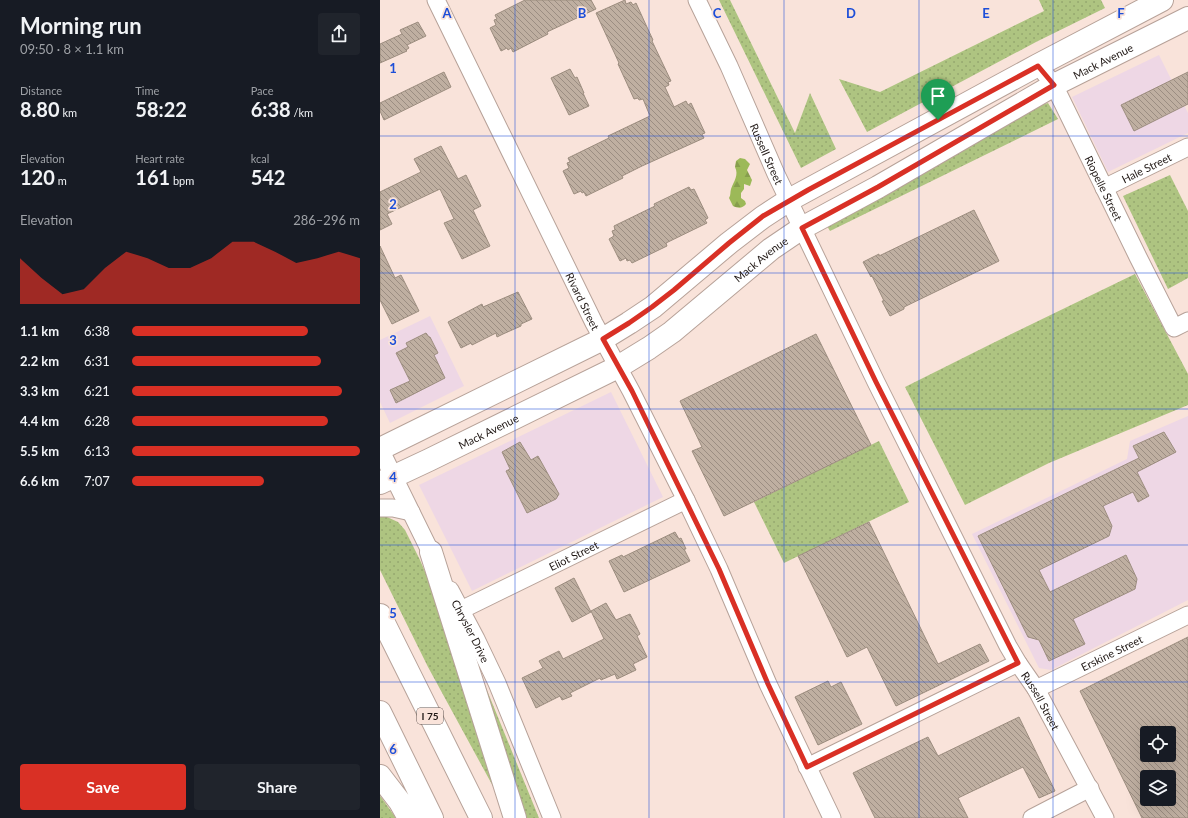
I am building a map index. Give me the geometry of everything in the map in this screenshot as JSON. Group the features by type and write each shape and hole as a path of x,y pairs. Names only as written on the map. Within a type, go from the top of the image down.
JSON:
{"main road":[{"path":"380,449 603,339 652,307 763,216 789,200 1162,0"},
{"path":"1157,34 1150,26 1150,19 1154,14 1178,0"},
{"name":"Mack Avenue","path":"387,480 618,367 666,337 771,249 802,228 883,184 1054,85 1188,18"},
{"path":"829,179 823,187 823,196 830,204 845,205"},
{"path":"735,238 744,239 750,244 755,253 755,262"},
{"path":"652,307 654,324 666,337"},
{"path":"408,435 422,463"},
{"path":"431,552 515,818"},
{"name":"I 75","path":"380,615 481,818"},
{"path":"380,712 432,818"},
{"path":"380,776 400,802 409,818"}],"street":[{"name":"Rivard Street","path":"436,0 594,324 632,391 686,500 719,569 768,684 832,818"},
{"name":"Russell Street","path":"697,0 729,66 776,174 876,382 1018,663 1036,689 1105,818"},
{"name":"Riopelle Street","path":"1038,66 1054,85 1174,328 1188,321"},
{"name":"Hale Street","path":"1104,188 1188,148"},
{"name":"Chrysler Drive","path":"380,449 387,480 411,512 497,683 552,818"},
{"name":"Eliot Street","path":"461,610 686,500"},
{"path":"380,508 393,508 411,512"},
{"name":"Erskine Street","path":"1036,689 1188,615"},
{"path":"807,767 1018,663"},
{"path":"1032,818 1090,788"}],"shaded area":[{"path":"1159,55 1188,113 1188,133 1108,172 1072,97"},
{"path":"430,316 464,386 390,423 380,402 380,340"},
{"path":"611,392 663,497 472,591 419,485"},
{"path":"1188,416 1188,600 1051,670 1039,668 972,534 1127,459 1130,441"}],"green space":[{"path":"719,0 730,0 795,133 810,93 836,149 801,168"},
{"path":"1039,0 1101,0 1105,8 1036,42 867,132 839,79 880,92 1044,11"},
{"path":"1048,103 1058,119 830,231 827,226 1041,105"},
{"path":"740,158 745,159 750,164 747,170 752,180 750,186 744,184 741,198 746,204 740,208 733,206 729,198 735,181 736,161"},
{"path":"1170,175 1188,211 1188,278 1168,289 1123,196"},
{"path":"1135,274 1188,374 1188,405 1049,463 965,505 905,387"},
{"path":"879,441 909,502 784,563 754,502"},
{"path":"380,516 387,517 398,522 405,530 439,604 495,790 428,667 380,570"},
{"path":"482,678 539,818 523,818"},
{"path":"380,796 381,797 396,818 380,818"}],"building":[{"path":"525,0 591,0 596,9 547,32 548,34 513,52 511,48 501,51 490,28 496,25 494,20 497,19 495,15"},
{"path":"625,0 626,4 631,2 633,5 636,3 653,40 652,41 671,81 668,82 669,85 665,87 674,107 686,101 688,105 691,103 705,133 702,134 704,138 642,166 622,176 623,178 586,196 584,192 582,193 581,191 574,194 563,171 569,168 567,163 570,162 568,158 609,138 608,136 650,116 643,99 634,99 596,13"},
{"path":"418,22 426,36 407,45 409,48 406,50 407,51 380,63 380,44 402,34 400,30"},
{"path":"570,69 575,78 577,77 589,106 569,115 551,78"},
{"path":"444,72 451,87 384,120 380,111 380,103"},
{"path":"1188,72 1188,104 1134,131 1121,105"},
{"path":"441,146 458,179 466,175 481,206 473,210 490,246 462,259 444,223 454,219 440,189 387,214 392,224 380,230 380,192 421,172 414,159"},
{"path":"689,187 691,190 694,189 708,218 705,220 707,223 666,243 667,246 632,263 630,260 627,261 626,258 620,261 609,239 614,236 612,231 615,230 614,226"},
{"path":"974,210 999,261 904,307 904,309 890,316 872,276 871,277 863,262 879,254 879,256"},
{"path":"380,246 395,278 401,275 419,311 392,324 380,300"},
{"path":"518,292 532,319 497,337 496,333 472,345 471,343 461,348 448,322 482,304 483,307"},
{"path":"426,333 430,337 438,353 434,355 445,378 396,403 390,390 410,381 396,353 408,347 406,343"},
{"path":"816,334 871,445 724,516 692,451 702,447 680,401"},
{"path":"1164,432 1176,452 1137,472 1149,496 1138,502 1133,492 1103,506 1112,526 1109,536 1039,570 1050,592 1126,555 1137,579 1135,589 1073,619 1085,644 1049,661 1039,640 1028,637 978,536 1139,458 1133,446"},
{"path":"520,442 531,460 538,456 559,494 556,499 527,513 506,471 510,469 502,452"},
{"path":"869,522 938,664 980,644 989,661 896,706 867,647 847,657 798,556"},
{"path":"675,532 679,539 681,538 686,549 684,549 690,561 624,592 609,561 622,555 623,557"},
{"path":"574,578 591,612 572,622 555,588"},
{"path":"606,603 616,620 630,614 640,634 637,636 647,657 633,664 636,670 617,679 615,674 601,680 600,678 570,693 572,696 562,700 560,696 536,708 522,678 543,668 539,661 559,651 563,659 604,639 591,611"},
{"path":"1188,637 1188,818 1142,818 1080,691"},
{"path":"828,681 831,687 841,682 862,724 818,745 795,697"},
{"path":"1019,717 1055,791 1039,798 1023,767 958,798 968,818 875,818 853,773 928,737 938,756"}],"route":[{"path":"1038,66 1054,85 878,187 802,228 876,382 1008,646 1018,663 807,767 768,684 719,569 632,391 603,339 652,307 763,216 789,200 938,120 1038,66"}]}
